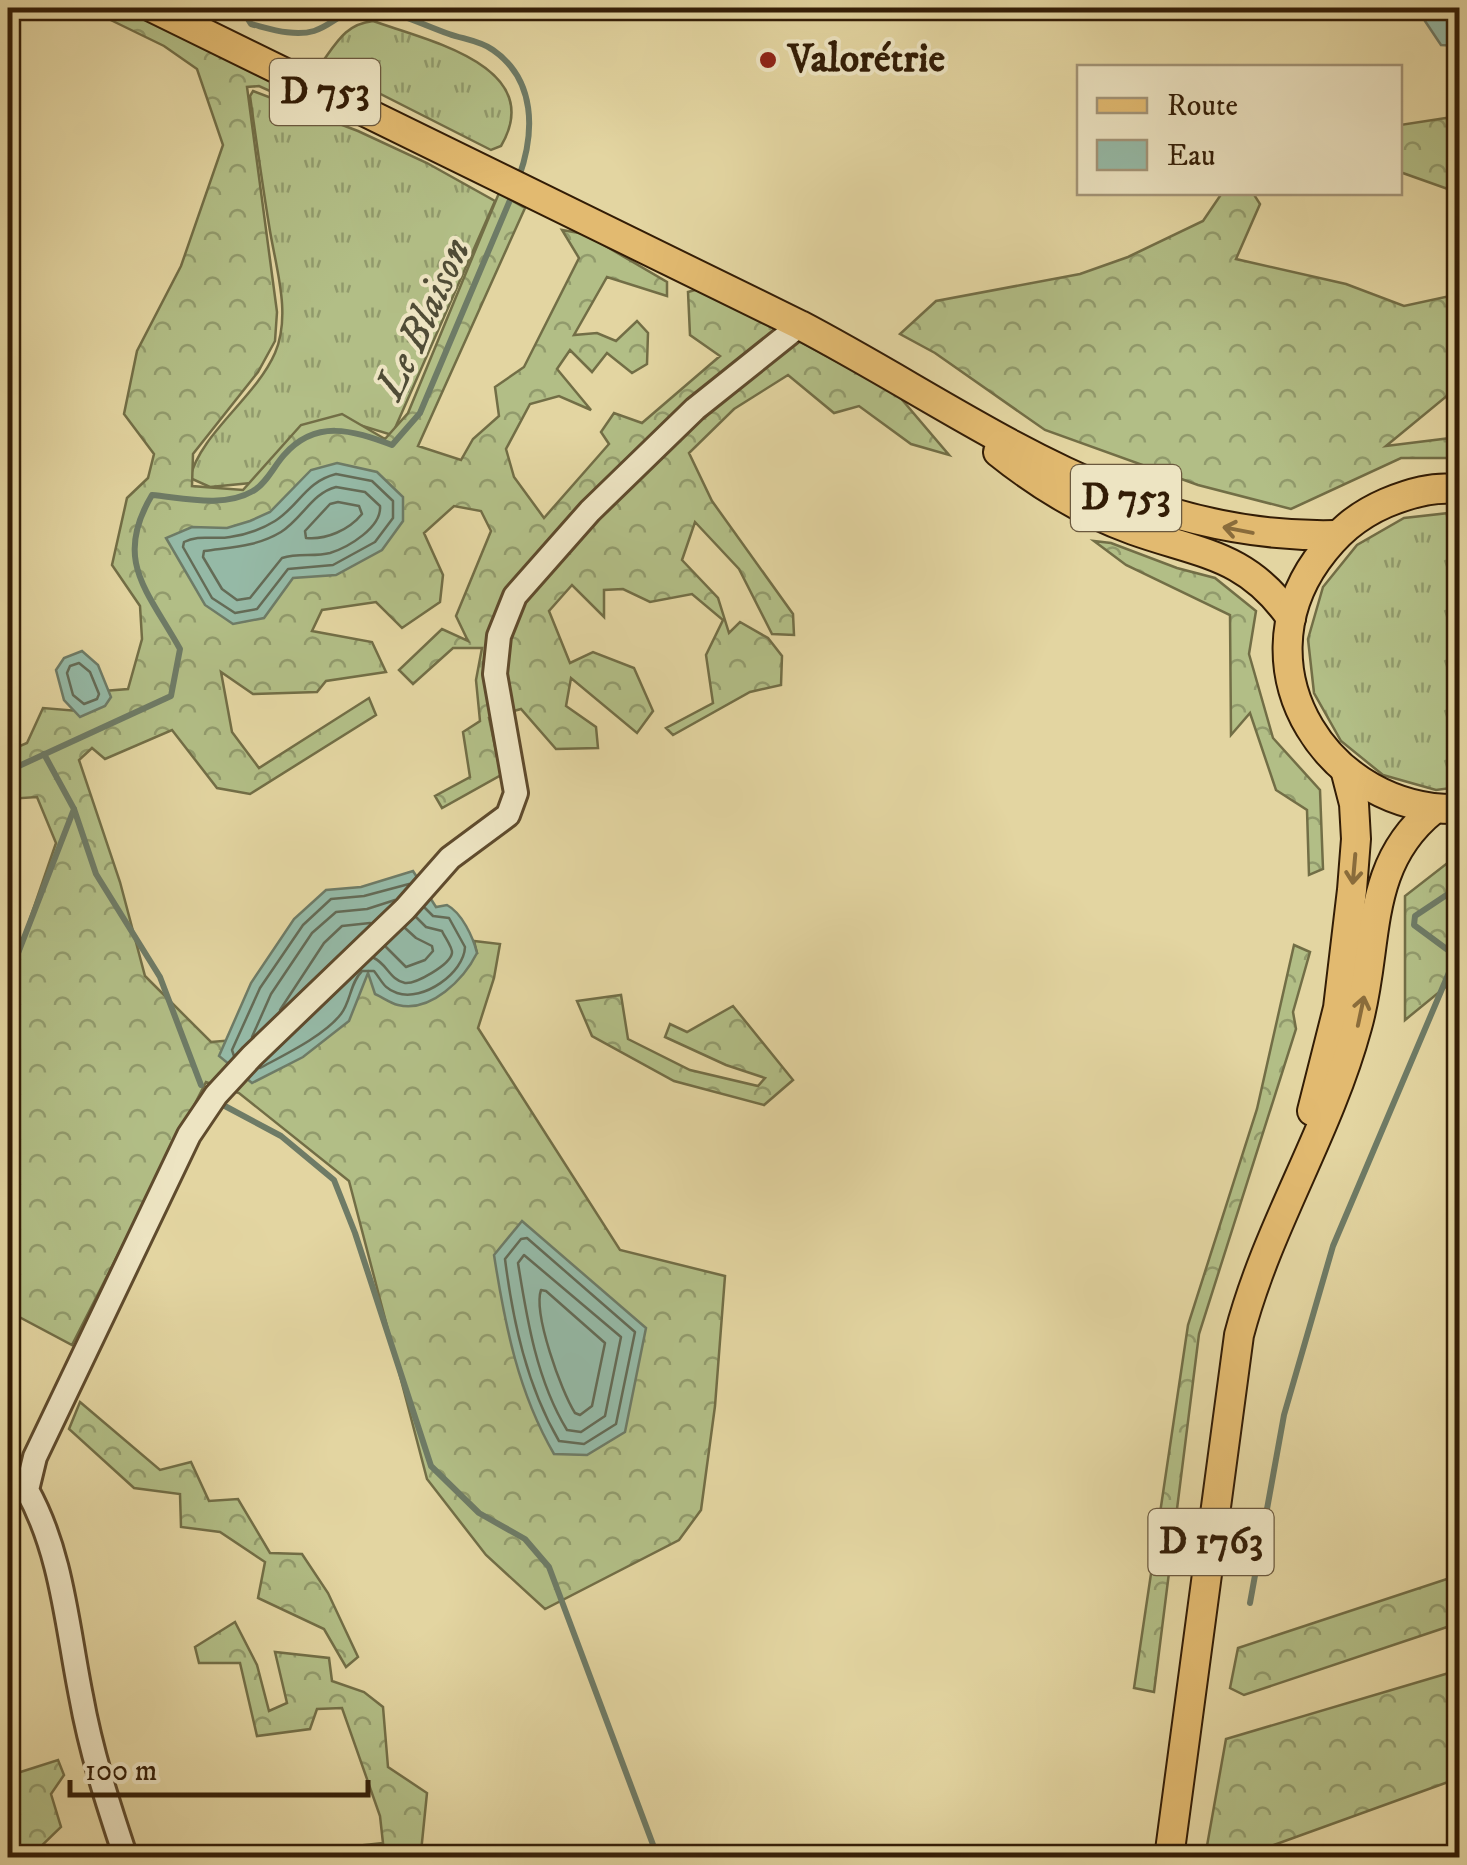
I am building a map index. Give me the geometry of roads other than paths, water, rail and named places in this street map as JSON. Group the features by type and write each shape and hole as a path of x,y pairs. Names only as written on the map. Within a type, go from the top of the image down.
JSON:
{"main road":[{"name":"D 753","path":"153,8 800,325 1046,464 1142,504 1198,522 1255,533 1336,535"},
{"name":"D 753","path":"934,402 1034,481 1089,511 1246,569 1275,594 1291,618"},
{"path":"1446,809 1383,796 1346,773 1312,734 1295,696 1288,653 1291,618 1304,579 1336,535 1367,511 1408,494 1460,490"},
{"name":"D 1763","path":"1273,1231 1316,1099 1338,1008 1356,839 1354,804 1346,773"},
{"name":"D 1763","path":"1169,1858 1239,1335 1253,1281 1338,1086 1358,1026 1382,880 1395,851 1417,823 1446,809"}],"street":[{"path":"26,1490 35,1457 204,1111 242,1066 405,909 450,858 508,815 516,793 495,674 500,636 515,596 590,511 695,408 800,325"},
{"path":"8,1474 26,1490 42,1517 56,1561 96,1769 126,1858"}],"water":[{"path":"1425,8 1459,8 1459,46 1441,45 1425,21"},
{"path":"337,463 377,472 403,497 403,521 382,550 336,575 293,578 264,618 233,624 205,605 166,538 192,527 227,528 250,521 270,512 311,470"},
{"path":"82,651 98,665 111,697 105,706 80,717 64,700 56,670 64,658"},
{"path":"413,871 436,907 447,905 452,909 473,940 477,953 455,983 422,1004 398,1005 375,994 368,973 349,1021 303,1057 252,1083 219,1056 251,983 294,919 326,890 361,887"},
{"path":"522,1221 646,1328 625,1432 587,1455 554,1454 531,1407 515,1358 494,1255"}],"waterway":[{"name":"Le Blaison","path":"241,8 251,24 299,33 314,31 363,8"},
{"name":"Le Blaison","path":"375,8 483,44 507,62 517,76 528,108 528,142 519,177"},
{"name":"Le Blaison","path":"8,771 171,696 180,649 146,591 135,557 135,538 152,495 204,500 242,496 258,488 284,455 309,436 349,432 392,445 420,413 513,193"},
{"path":"8,979 74,809 44,754"},
{"path":"74,809 96,874 160,977 201,1085"},
{"path":"1250,1603 1284,1415 1333,1246 1456,956 1414,925 1415,916 1460,886"},
{"path":"223,1105 281,1136 334,1180 431,1466 479,1513 525,1539 549,1567 658,1858"}],"place":[{"name":"Valorétrie","path":"768,60"}]}
